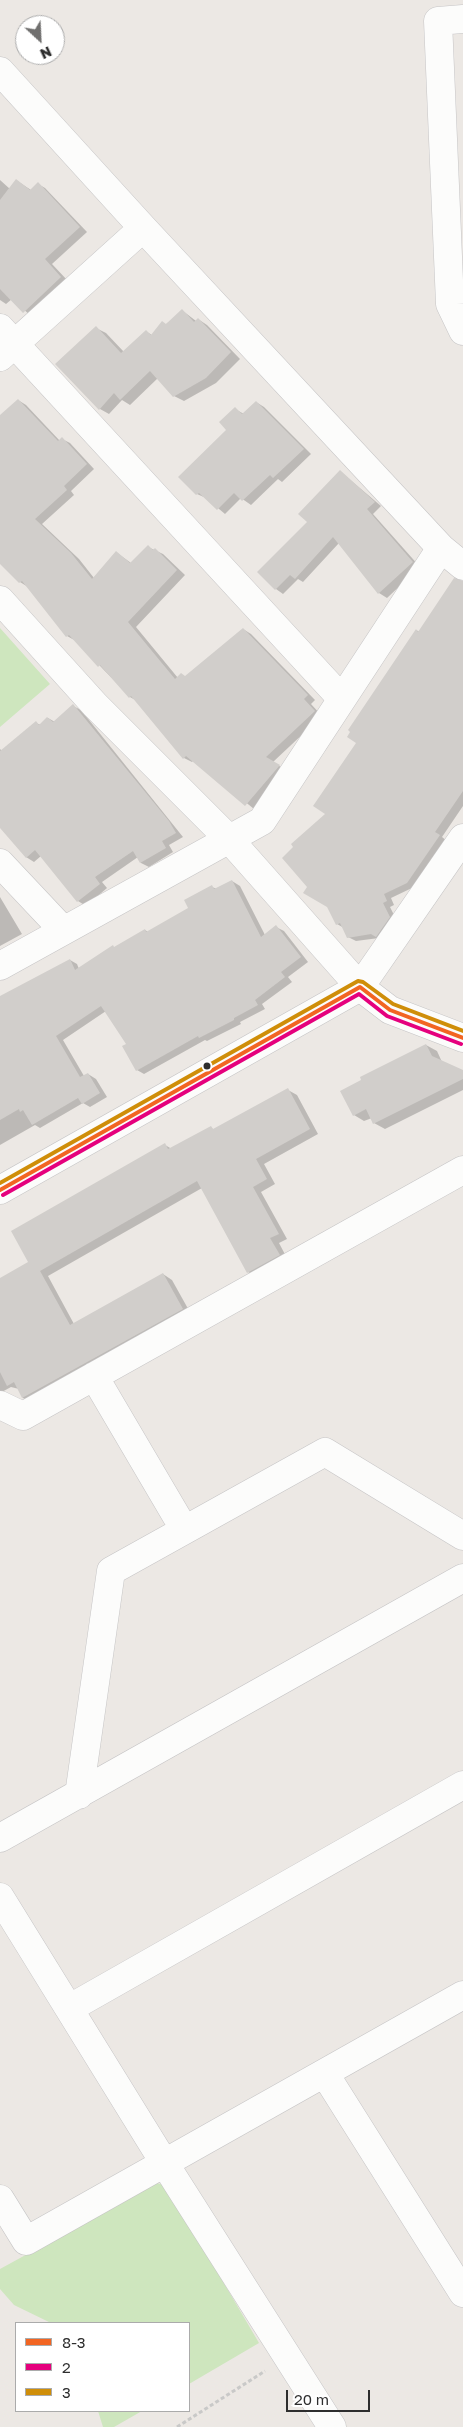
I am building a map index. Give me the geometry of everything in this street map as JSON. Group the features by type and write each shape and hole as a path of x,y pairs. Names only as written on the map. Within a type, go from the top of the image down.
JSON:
{"street":[{"path":"463,19 438,21 450,304 463,331"},
{"path":"0,71 143,228 441,548 463,566"},
{"path":"143,228 5,343 342,699"},
{"path":"0,966 262,821 441,548"},
{"path":"0,600 95,705 229,839 360,987 390,1010 463,1038"},
{"path":"0,1190 360,987 463,838"},
{"path":"0,862 63,930"},
{"path":"0,1406 23,1416 463,1170"},
{"path":"94,1376 184,1529"},
{"path":"79,1794 111,1571 326,1452 463,1536"},
{"path":"0,1838 463,1578"},
{"path":"70,2008 463,1784"},
{"path":"0,1897 165,2164 332,2427"},
{"path":"0,2199 26,2241 463,1996"},
{"path":"325,2074 463,2293"}],"path":[{"path":"177,2427 288,2356"}],"green space":[{"path":"0,628 50,684 0,727"},
{"path":"157,2183 167,2186 259,2343 190,2383 190,2322 49,2322 14,2305 0,2289 0,2269"},
{"path":"98,2412 140,2412 114,2427 103,2427"}],"building":[{"path":"16,179 30,190 38,182 80,227 45,259 61,277 23,313 0,289 0,200"},
{"path":"182,309 194,322 198,318 231,352 206,378 173,397 150,371 120,400 114,393 99,410 55,364 96,326 121,353 146,330 151,335 162,321 166,324"},
{"path":"18,399 58,441 62,437 87,464 64,486 67,490 35,519 71,553 92,579 116,551 130,563 148,545 153,550 155,548 177,570 128,622 175,679 181,673 185,676 243,628 308,695 304,699 315,711 266,757 280,765 245,806 186,756 183,759 131,696 129,698 100,665 98,667 69,635 66,637 22,581 19,583 0,564 0,415"},
{"path":"256,401 304,449 273,478 270,475 242,501 234,493 217,510 199,493 196,495 178,477 226,430 219,422 235,407 242,414"},
{"path":"340,470 375,502 367,509 413,562 378,594 333,537 295,579 290,575 275,590 257,572 307,522 298,514"},
{"path":"454,578 463,581 463,791 435,832 440,835 407,883 384,894 387,901 383,903 390,917 376,937 371,934 347,938 340,923 336,925 327,907 303,893 307,887 282,858 293,847 291,844 325,814 313,806 356,743 347,737 350,732 348,730 416,629 418,632"},
{"path":"73,704 169,821 176,833 162,841 166,848 140,863 133,851 95,877 100,884 77,902 35,850 26,858 0,828 0,751 36,721 39,725 47,717 53,722"},
{"path":"232,880 261,937 276,925 301,957 281,972 285,977 255,1000 258,1005 234,1018 234,1020 199,1038 198,1036 136,1071 122,1046 126,1044 101,1006 56,1036 80,1077 88,1073 100,1093 82,1104 78,1098 32,1125 23,1110 20,1112 19,1109 0,1120 0,996 70,959 75,970 113,945 114,947 145,929 146,932 188,908 184,900 212,885 214,889"},
{"path":"426,1044 432,1056 463,1070 463,1079 373,1124 366,1109 353,1116 340,1091 361,1080 360,1077"},
{"path":"288,1088 310,1129 256,1159 267,1179 253,1187 279,1234 270,1238 280,1255 247,1273 197,1181 40,1271 70,1325 163,1273 183,1309 22,1398 14,1382 7,1386 0,1372 0,1278 28,1262 11,1231 165,1143 168,1149 211,1126 213,1129"}],"transit line":[{"name":"3","path":"0,1183 358,981 363,982 393,1004 463,1031"},
{"name":"8-3","path":"0,1190 360,987 390,1010 463,1038"},
{"name":"2","path":"3,1195 359,994 387,1016 461,1044"}]}
